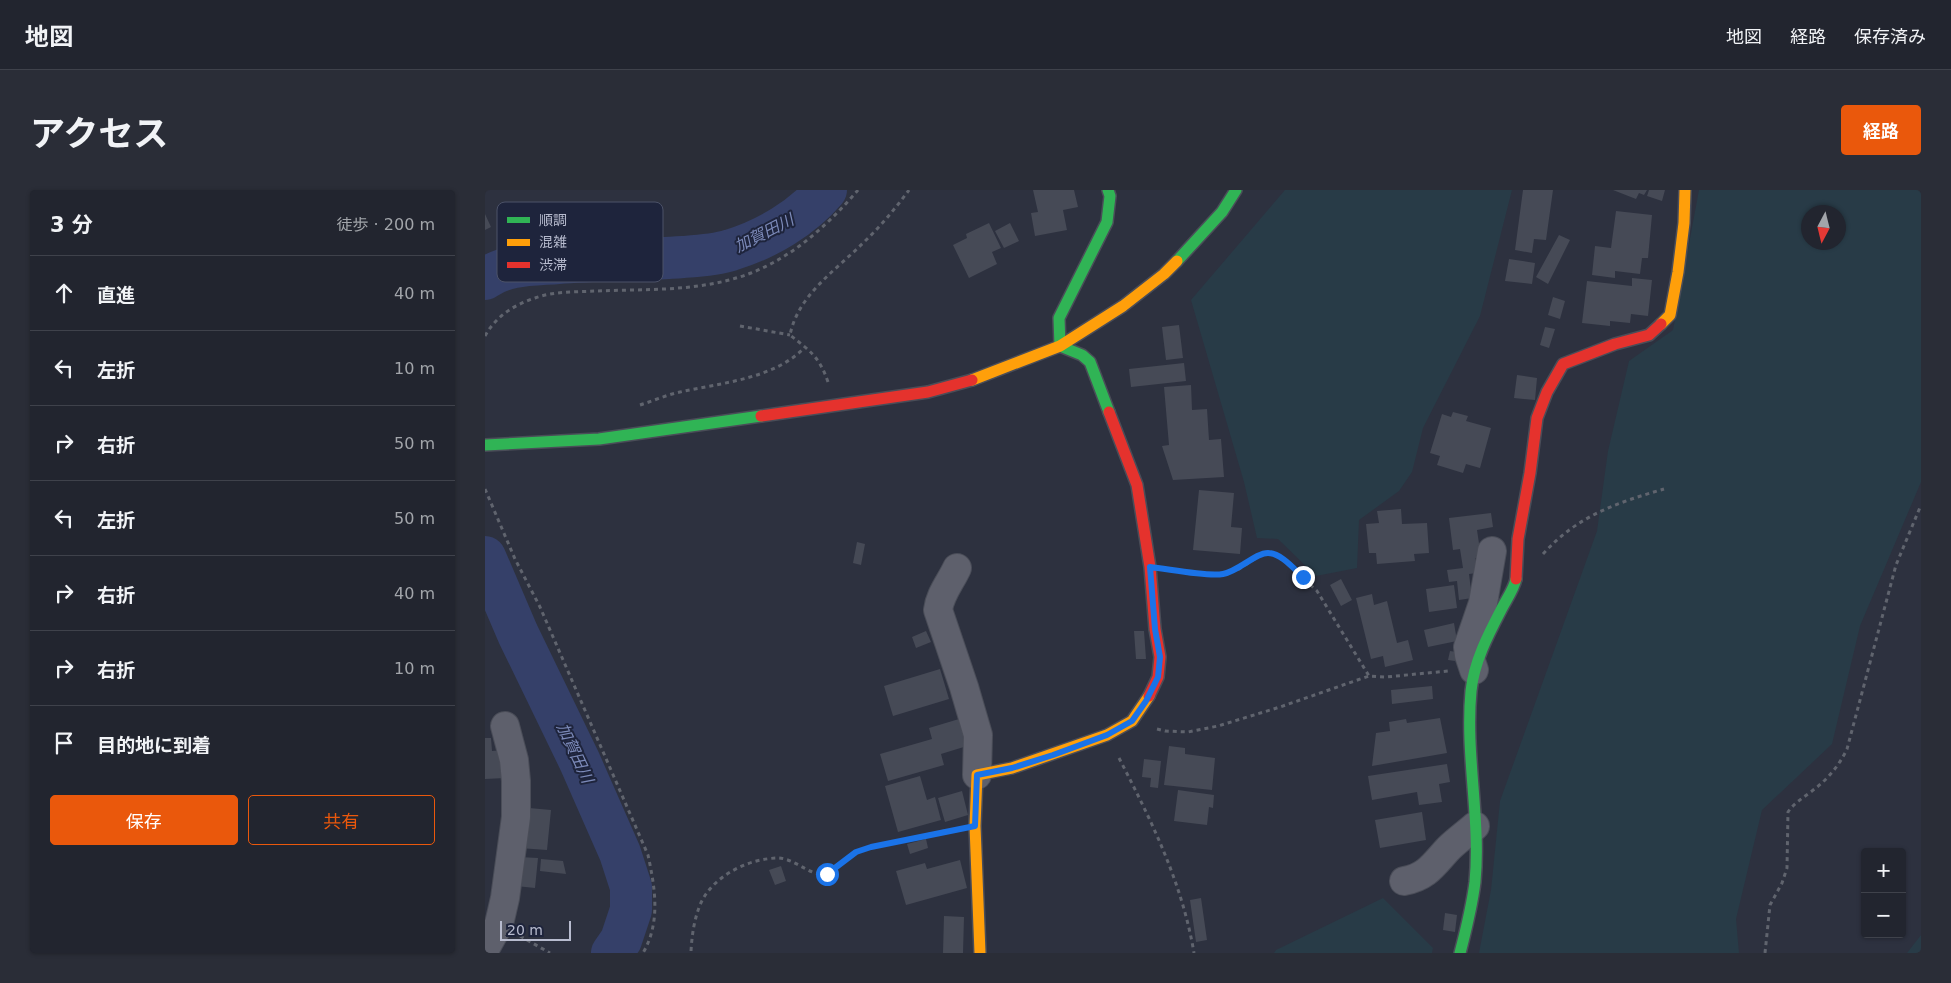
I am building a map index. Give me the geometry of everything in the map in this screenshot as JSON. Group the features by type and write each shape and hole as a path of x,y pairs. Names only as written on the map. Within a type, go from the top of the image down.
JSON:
{"street":[{"path":"1060,346 1059,318 1107,222 1110,196 1108,190"},
{"path":"485,445 599,439 928,392 980,378 1060,346 1123,306 1164,274 1222,212 1235,190"},
{"path":"1473,670 1516,581 1518,539 1530,473 1537,418 1547,392 1563,364 1615,344 1649,335 1670,315 1680,262 1685,190"},
{"path":"977,775 1012,768 1107,735 1132,721 1146,701 1158,677 1160,657 1155,629 1150,567 1137,485 1090,362 1083,355 1060,346"},
{"path":"1460,953 1469,919 1475,881 1475,826 1469,739 1473,670 1468,647 1483,603 1492,551"},
{"path":"957,568 952,580 939,599 938,610 978,735 975,826 980,953"},
{"path":"485,949 499,924 505,898 516,808 514,760 505,726"},
{"path":"1404,880 1412,880 1432,868 1449,849 1475,826"}],"path":[{"path":"485,336 491,326 512,307 537,297 572,292 692,286 751,273 781,258 805,242 836,216 858,190"},
{"path":"789,335 793,321 809,293 865,242 909,190"},
{"path":"740,326 789,335 815,356 828,382"},
{"path":"625,435 626,421 636,406 678,392 735,381 776,367 795,358 805,348"},
{"path":"485,489 515,558 540,607 648,855 656,894 653,933 643,953"},
{"path":"1516,581 1522,577 1553,543 1580,521 1631,498 1664,489"},
{"path":"1765,953 1770,905 1782,883 1787,868 1788,812 1797,802 1827,778 1843,758 1847,749 1896,565 1921,505"},
{"path":"1150,567 1211,575 1223,574 1239,569 1261,555 1274,554 1317,591 1369,676"},
{"path":"1132,721 1165,731 1188,732 1218,726 1280,708 1369,676 1386,677 1435,671 1473,670"},
{"path":"1107,735 1154,826 1174,873 1194,953"},
{"path":"691,951 694,924 700,904 710,890 726,874 740,867 758,861 781,858 805,867 814,873 827,874 856,852 871,847 975,826"},
{"path":"499,924 550,953"}],"shaded area":[{"path":"1285,190 1512,190 1480,316 1423,428 1412,472 1399,491 1359,520 1357,568 1316,576 1278,539 1257,538 1244,482 1191,300"},
{"path":"1699,190 1921,190 1921,482 1860,626 1832,744 1762,810 1736,919 1739,953 1479,953 1491,890 1500,801 1597,531 1608,451 1629,361 1673,330"},
{"path":"1383,898 1433,948 1432,953 1274,953 1276,950"},
{"path":"1921,935 1921,953 1907,953"}],"building":[{"path":"1033,190 1074,190 1078,207 1063,210 1067,230 1035,236 1031,213 1038,212"},
{"path":"1523,190 1553,190 1546,240 1534,239 1532,253 1515,250"},
{"path":"1613,190 1647,190 1644,195 1639,193 1636,199"},
{"path":"1649,190 1665,190 1662,201 1647,196"},
{"path":"1616,211 1652,215 1648,258 1642,258 1640,274 1615,271 1615,278 1592,275 1595,246 1611,248"},
{"path":"485,214 491,227 485,230"},
{"path":"989,223 1001,248 992,252 997,264 969,278 953,245 967,238 966,234"},
{"path":"1010,223 1019,241 1004,248 995,231"},
{"path":"1559,235 1570,240 1548,284 1536,277"},
{"path":"1509,259 1535,263 1532,284 1505,281"},
{"path":"1632,278 1652,280 1648,316 1631,314 1630,323 1610,321 1610,326 1582,323 1587,281 1632,286"},
{"path":"1553,297 1565,301 1560,319 1548,315"},
{"path":"1179,325 1183,358 1166,360 1162,327"},
{"path":"1545,327 1555,329 1549,348 1540,345"},
{"path":"1184,363 1186,381 1131,387 1129,369"},
{"path":"1517,375 1537,378 1535,400 1514,398"},
{"path":"1191,385 1192,410 1207,409 1209,440 1221,439 1224,477 1173,480 1162,446 1169,445 1164,387"},
{"path":"1453,412 1468,416 1466,421 1491,428 1480,468 1466,464 1463,473 1437,465 1440,456 1430,453 1442,414 1451,417"},
{"path":"1199,490 1234,493 1231,527 1242,528 1240,554 1193,550"},
{"path":"1401,509 1402,524 1427,523 1429,553 1414,554 1415,561 1377,564 1376,553 1369,553 1366,524 1379,523 1377,511"},
{"path":"1491,513 1493,527 1477,530 1481,557 1475,558 1477,573 1469,574 1472,598 1459,600 1457,581 1449,582 1447,570 1463,568 1460,549 1453,550 1449,518"},
{"path":"857,542 865,544 861,565 853,563"},
{"path":"1341,579 1352,600 1341,606 1330,585"},
{"path":"1454,585 1457,608 1429,612 1426,589"},
{"path":"1372,594 1374,605 1387,601 1397,643 1408,640 1413,660 1385,667 1383,656 1371,659 1356,598"},
{"path":"1454,623 1457,641 1428,647 1424,630"},
{"path":"926,631 931,642 916,648 912,637"},
{"path":"1134,631 1144,631 1146,659 1136,659"},
{"path":"1450,651 1456,652 1455,661 1448,660"},
{"path":"940,669 949,699 893,716 884,686"},
{"path":"1432,686 1433,699 1392,704 1391,690"},
{"path":"1440,718 1447,753 1372,766 1376,733 1390,731 1389,722 1406,719 1407,723"},
{"path":"959,719 967,746 941,754 944,765 888,781 880,754 932,739 929,728"},
{"path":"485,738 491,738 492,751 503,750 505,778 485,779"},
{"path":"1169,746 1185,748 1185,754 1215,758 1212,790 1164,785"},
{"path":"1144,759 1161,761 1158,788 1150,787 1151,778 1142,777"},
{"path":"1447,764 1450,782 1439,784 1442,802 1419,805 1417,792 1372,800 1368,776"},
{"path":"920,776 927,800 935,797 941,820 898,832 885,786"},
{"path":"1178,790 1214,795 1213,808 1209,807 1207,825 1174,821"},
{"path":"962,791 968,815 945,822 938,798"},
{"path":"529,808 551,810 547,850 519,848"},
{"path":"1422,812 1426,840 1380,848 1375,820"},
{"path":"926,839 928,848 910,854 907,844"},
{"path":"519,857 538,858 535,888 516,886"},
{"path":"541,859 563,861 566,874 540,871"},
{"path":"960,860 967,888 906,905 896,871 925,863 927,869"},
{"path":"781,866 786,881 775,885 769,870"},
{"path":"1201,898 1207,940 1196,942 1190,900"},
{"path":"1445,913 1457,915 1455,932 1443,930"},
{"path":"944,916 964,917 963,953 943,953"}],"waterway":[{"name":"加賀田川","path":"663,258 725,252 758,240 771,234 806,210 826,190"},
{"name":"加賀田川","path":"485,279 497,272"},
{"name":"加賀田川","path":"485,557 518,634 580,762 620,853 631,887 631,910 621,940 612,953"}],"traffic: fast":[{"path":"1108,190 1110,196 1107,222 1059,318 1060,346 1082,355 1090,362 1109,412"},
{"path":"1177,261 1222,212 1236,190"},
{"path":"485,445 599,439 761,416"},
{"path":"1460,953 1475,882 1476,835 1470,739 1471,691 1482,649 1512,591 1516,579"}],"traffic: slow":[{"path":"1661,324 1670,315 1678,272 1684,223 1685,190"},
{"path":"972,380 1060,346 1123,306 1164,274 1177,261"},
{"path":"980,953 975,826 977,775 1012,768 1107,735 1132,721 1149,696"}],"traffic: jam":[{"path":"1516,579 1518,539 1530,473 1537,418 1547,392 1563,364 1615,344 1649,335 1661,324"},
{"path":"761,416 928,392 972,380"},
{"path":"1109,412 1137,485 1150,567 1155,629 1160,657 1158,677 1149,696"}],"route":[{"path":"827,874 856,852 871,847 975,826 977,775 1012,768 1053,755 1107,735 1132,721 1146,701 1158,677 1160,657 1155,629 1150,567 1211,575 1223,574 1239,569 1261,555 1269,553 1283,560 1303,577"}]}
